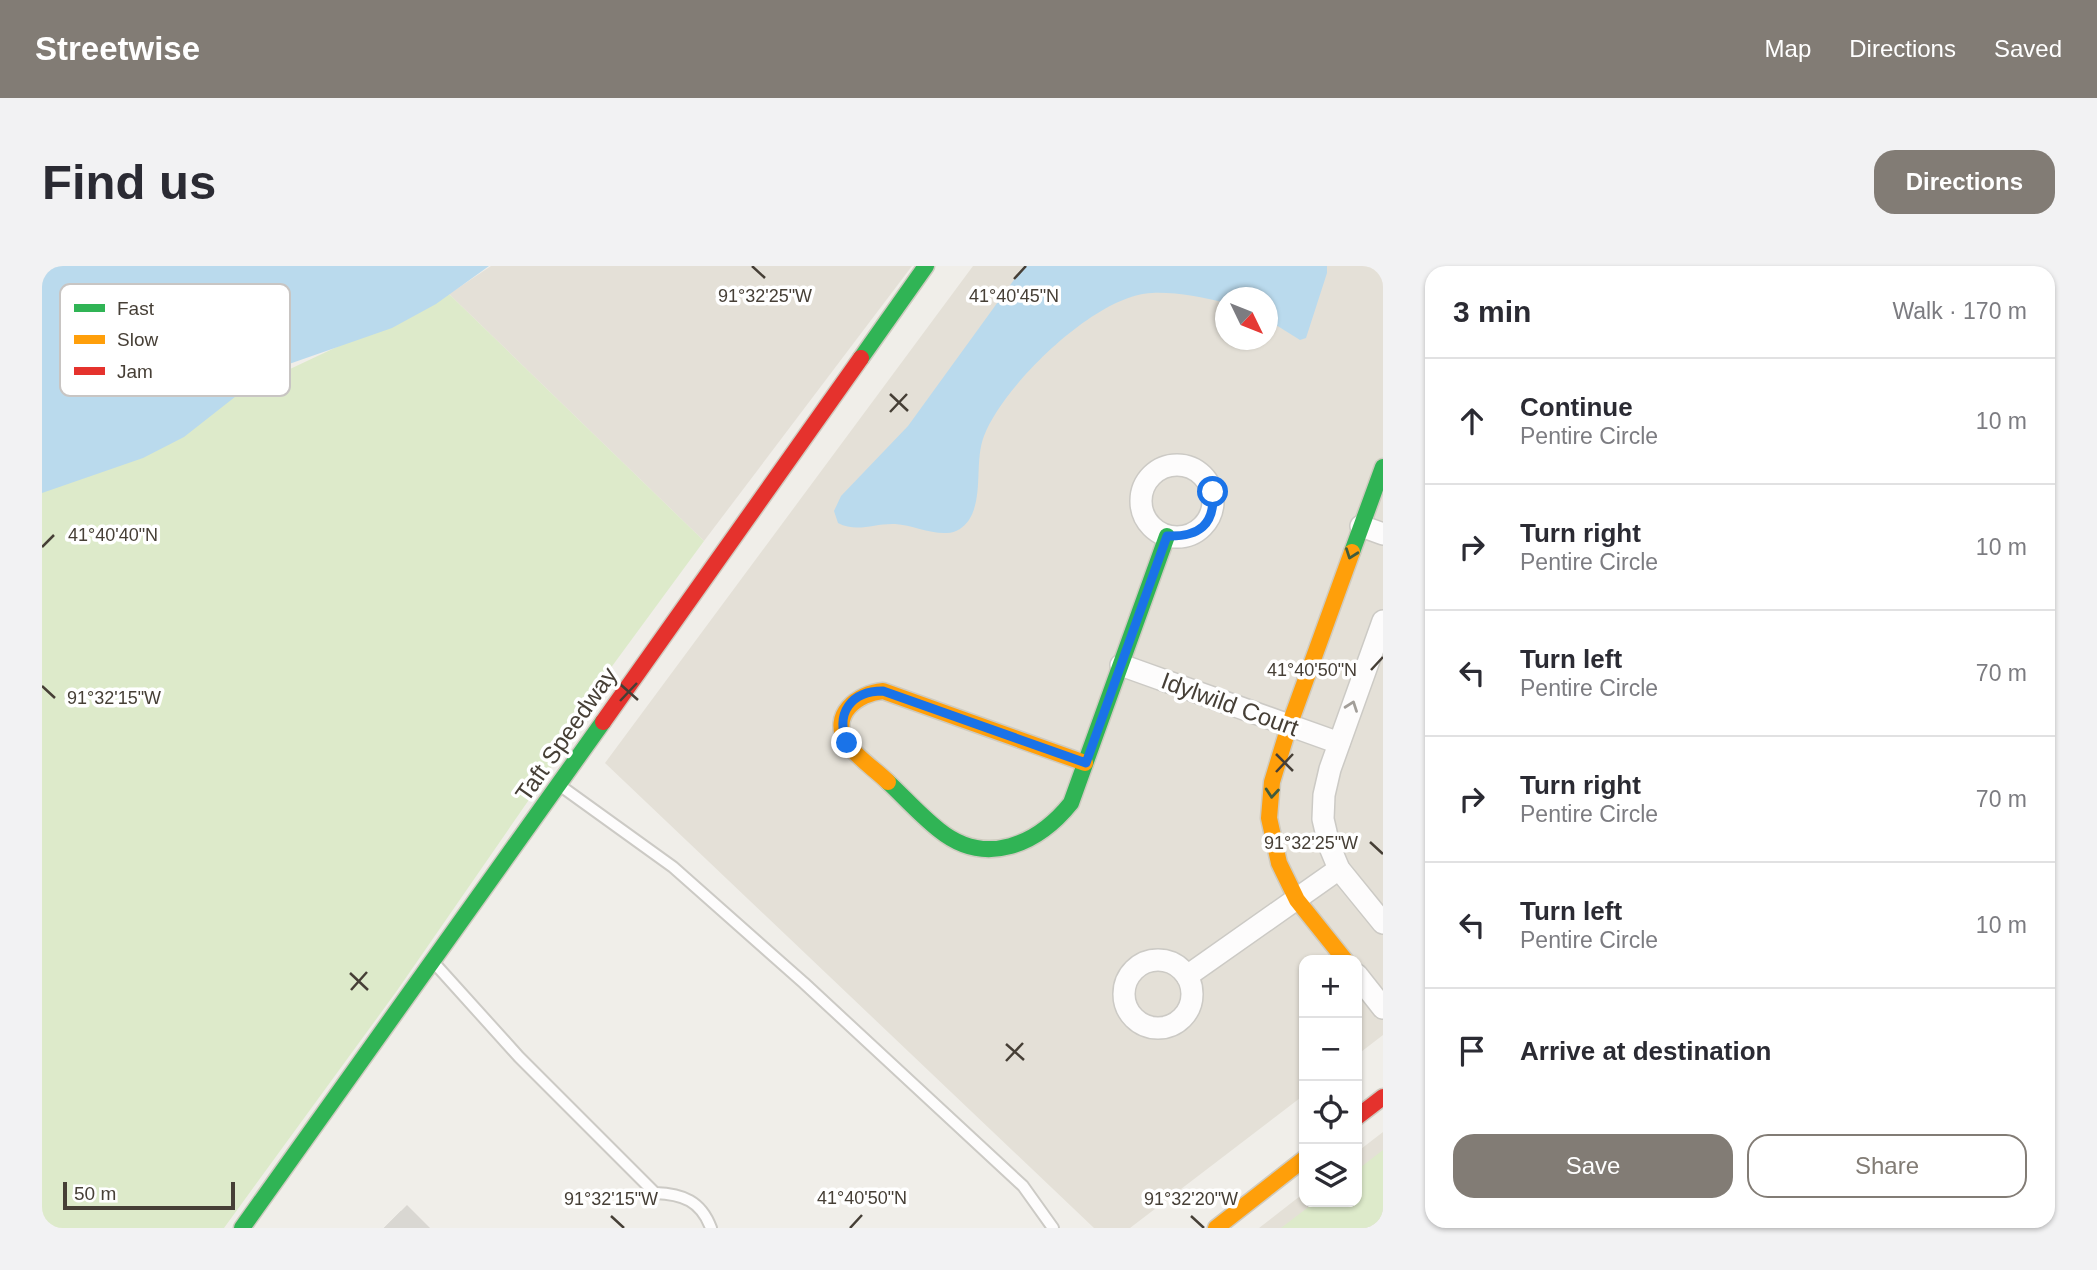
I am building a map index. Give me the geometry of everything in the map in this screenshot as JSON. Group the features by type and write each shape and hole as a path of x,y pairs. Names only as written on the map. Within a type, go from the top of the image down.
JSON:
{"street":[{"name":"Taft Speedway","path":"242,1228 926,266"},
{"path":"1341,955 1297,900 1279,863 1269,818 1272,782 1289,726 1383,467"},
{"path":"1361,526 1383,534"},
{"path":"1086,763 883,691 859,695 849,703 842,715 842,730 847,743 941,832 960,843 981,848 1007,848 1041,836 1058,822 1071,803 1086,763 1167,536"},
{"path":"1383,621 1339,743 1324,796 1323,819 1329,845 1339,869 1383,923"},
{"name":"Idylwild Court","path":"1121,665 1339,743"},
{"path":"1187,976 1339,869"},
{"path":"1362,981 1383,1008"},
{"path":"1362,1113 1383,1097"},
{"path":"1216,1228 1299,1162"}],"lane":[{"path":"558,784 673,867 797,977 1023,1186 1053,1228"},
{"path":"433,962 519,1057 656,1193 674,1194 693,1201 705,1212 711,1228"}],"shaded area":[{"path":"491,266 912,266 704,541 449,294"},
{"path":"973,266 1383,266 1383,1035 1362,1051 1362,955 1299,955 1299,1099 1130,1228 1094,1228 605,763"},
{"path":"1383,1132 1383,1228 1259,1228 1299,1197 1299,1207 1362,1207 1362,1148"}],"green space":[{"path":"449,294 704,541 610,669 616,674 396,992 224,1228 42,1228 42,486 233,396 290,396 290,369"},
{"path":"1383,1150 1383,1228 1281,1228 1308,1207 1362,1207 1362,1166"}],"water":[{"path":"42,266 489,266 436,304 392,328 290,364 290,284 60,284 60,396 236,396 184,437 143,458 42,493"},
{"path":"1024,266 1327,266 1306,338 1300,340 1278,326 1278,287 1215,287 1215,301 1189,295 1152,293 1129,298 1104,309 1054,346 1030,369 994,416 981,446 974,511 962,527 954,532 941,533 895,524 852,527 838,523 834,511 841,496 908,426"}],"building":[{"path":"407,1205 430,1228 384,1228"}],"traffic: fast":[{"path":"861,358 926,266"},
{"path":"1352,552 1383,467"},
{"path":"888,782 939,830 975,848 993,849 1027,840 1058,817 1071,803 1167,536"},
{"path":"242,1228 603,722"}],"traffic: slow":[{"path":"1341,955 1297,900 1279,863 1269,818 1272,782 1289,726 1352,552"},
{"path":"888,782 851,748 842,733 844,715 849,707 864,696 883,691 1085,763"},
{"path":"1216,1228 1299,1163"}],"traffic: jam":[{"path":"603,722 861,358"},
{"path":"1362,1113 1383,1097"}],"route":[{"path":"847,743 842,730 842,715 849,703 868,691 883,691 1086,763 1167,536 1185,536 1195,533 1205,525 1213,506 1213,492"}]}
